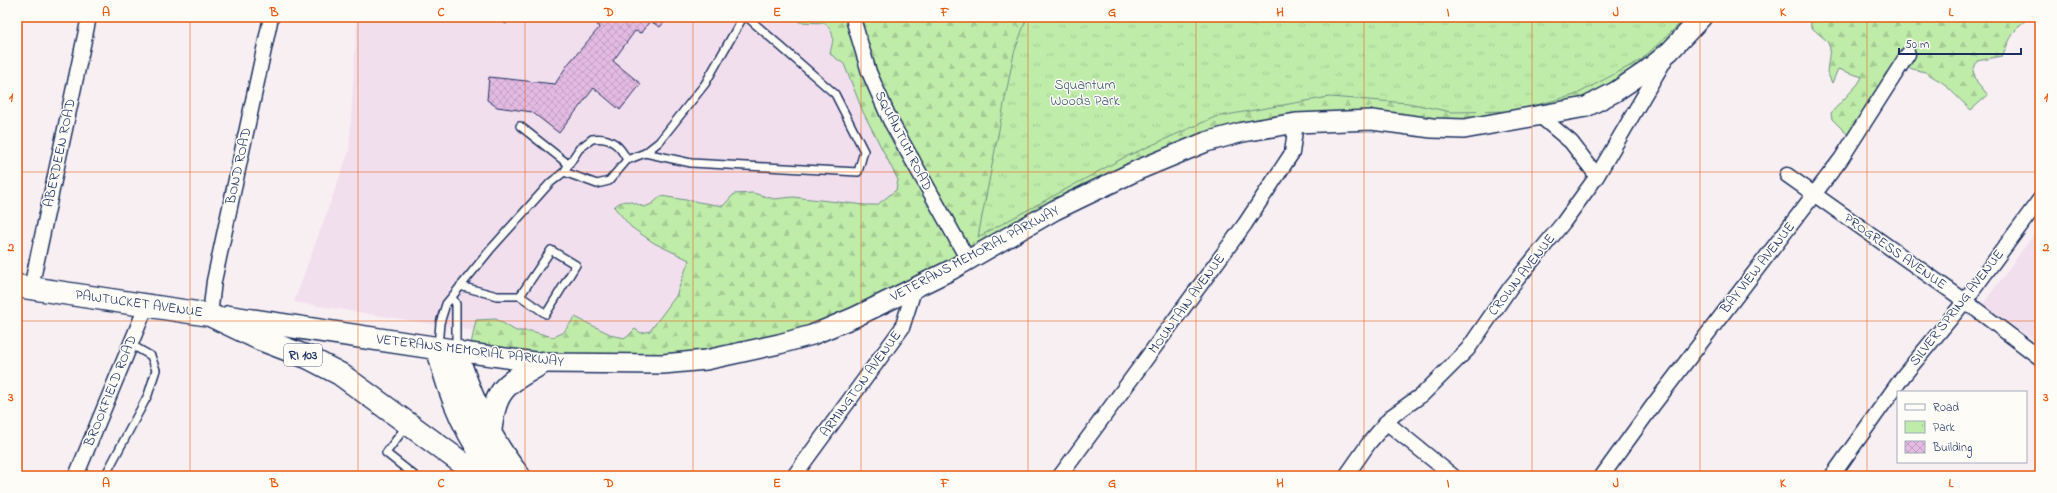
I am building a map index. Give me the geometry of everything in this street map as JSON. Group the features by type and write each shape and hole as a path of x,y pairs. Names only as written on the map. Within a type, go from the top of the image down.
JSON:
{"main road":[{"name":"VETERANS MEMORIAL PARKWAY","path":"210,315 542,364 663,364 743,353 812,335 855,317 951,270 1055,210 1138,170 1206,142 1244,132 1296,123 1372,120 1432,128 1464,129 1586,107 1615,92 1670,51 1702,17"},
{"name":"PAWTUCKET AVENUE","path":"24,287 210,315 260,339 307,357 340,374 480,476"},
{"path":"447,350 464,378 490,435 504,458 519,476"},
{"path":"447,350 454,404 480,454 497,476"},
{"path":"490,435 493,409 501,392 515,379 542,364"}],"street":[{"name":"ABERDEEN ROAD","path":"24,287 89,17"},
{"name":"BOND ROAD","path":"210,315 214,281 271,17"},
{"name":"SQUANTUM ROAD","path":"854,17 854,22 869,72 890,120 968,260"},
{"name":"CROWN AVENUE","path":"1346,476 1386,422 1423,394 1468,349 1510,288 1563,223 1597,176 1670,51"},
{"name":"BAY VIEW AVENUE","path":"1602,476 1669,385 1841,159 1908,54"},
{"path":"1540,116 1571,142 1597,176"},
{"name":"MOUNTAIN AVENUE","path":"1060,476 1245,224 1292,153 1296,123"},
{"name":"PROGRESS AVENUE","path":"1786,175 1965,301 2040,358"},
{"name":"SILVER SPRING AVENUE","path":"1832,476 1904,375 1965,301 2040,199"},
{"name":"ARMINGTON AVENUE","path":"794,476 902,328 915,287"},
{"name":"BROOKFIELD ROAD","path":"76,476 146,306"},
{"path":"1386,422 1453,476"}],"lane":[{"path":"564,172 597,184 609,181 627,160 645,154 659,142 705,84 743,17"},
{"path":"645,154 691,163 858,172 864,151 835,94 747,17"},
{"path":"520,126 568,164"},
{"path":"447,350 440,323 446,304 550,183 564,172 579,149 592,139 598,138 611,142 622,148 627,160"},
{"path":"460,286 497,296 520,296 546,314 576,265 552,250 520,296"},
{"path":"447,350 456,304 452,297"},
{"path":"105,476 148,396 156,370 151,356 130,344"},
{"path":"409,423 386,453 411,475"}],"shaded area":[{"path":"357,17 1027,17 1014,53 796,323 570,346 294,302 349,151"},
{"path":"2040,226 2040,345 1983,304"}],"green space":[{"path":"795,17 1705,17 1641,76 1524,124 1373,120 1201,144 875,308 669,364 470,349 476,320 496,319 516,331 531,331 553,337 563,333 575,317 614,336 626,338 635,329 641,333 650,331 676,296 689,260 654,243 631,227 614,207 622,202 629,201 644,207 652,204 661,196 723,206 734,194 753,193 774,199 793,197 877,205 896,190 898,180 863,112 844,64 830,54 833,41 831,31 825,23 799,22"},
{"name":"Squantum Woods Park","path":"1027,17 1687,17 1641,60 1575,95 1513,111 1451,112 1408,103 1329,97 1215,117 1125,157 978,237 1014,53"},
{"path":"1810,17 2032,17 2017,28 2002,56 1977,61 1973,71 1977,82 1988,95 1971,110 1943,83 1925,72 1901,66 1849,136 1832,119 1831,113 1858,84 1862,77 1838,69 1832,83 1827,72 1830,48 1827,41 1811,27"}],"building":[{"path":"496,17 512,17 506,24"},
{"path":"594,17 669,17 660,27 650,21 641,33 635,31 613,61 641,84 620,110 594,88 559,133 532,112 497,107 487,100 489,77 555,84 568,64 599,28"}]}
